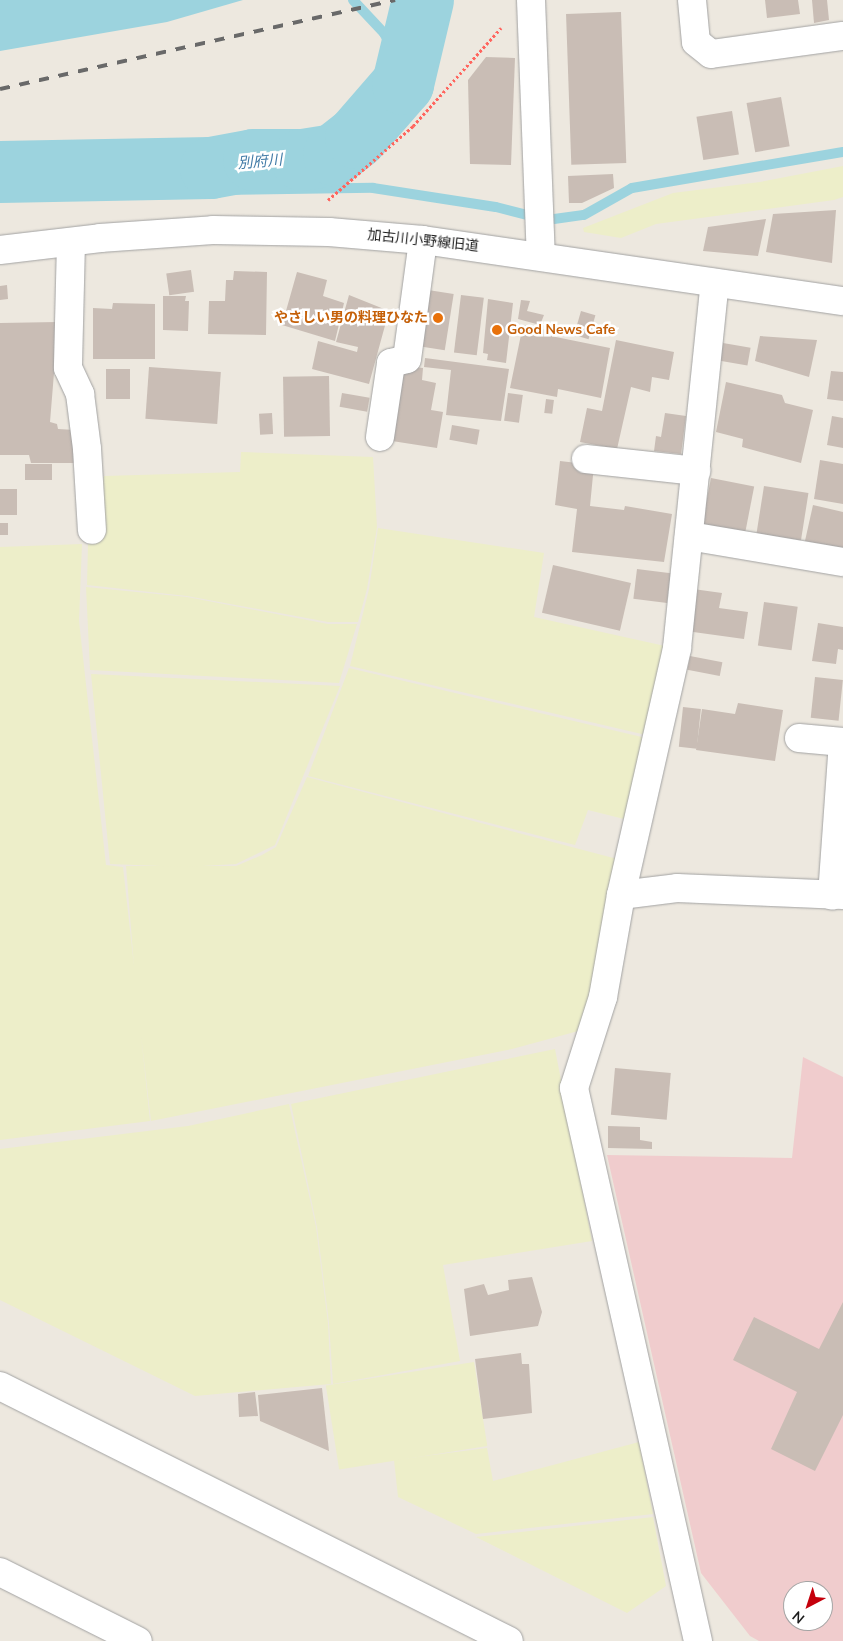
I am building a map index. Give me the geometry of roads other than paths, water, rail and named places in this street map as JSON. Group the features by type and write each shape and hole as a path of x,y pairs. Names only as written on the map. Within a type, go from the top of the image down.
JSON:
{"street":[{"path":"531,0 541,256"},
{"path":"692,0 696,42 711,54 843,36"},
{"name":"加古川小野線旧道","path":"0,250 213,230 329,232 423,240 843,301"},
{"path":"380,437 391,363 407,360 423,240"},
{"path":"71,242 68,368 80,394 87,449 92,530"},
{"path":"698,1641 574,1088 603,997 621,895 677,648 715,283"},
{"path":"586,459 696,471"},
{"path":"688,536 843,562"},
{"path":"621,895 677,888 837,895 843,742 799,738"},
{"path":"0,1386 509,1641"},
{"path":"0,1572 138,1641"}],"water":[{"path":"0,0 243,0 167,22 0,51"}],"waterway":[{"path":"353,0 384,33 413,86"},
{"name":"別府川","path":"0,172 211,168 254,160 302,160 334,155 356,138 403,84 423,0"},
{"path":"0,182 205,176 257,168 332,164 344,158 369,135 413,84 429,17"},
{"path":"368,152 411,103 421,85 440,18"},
{"path":"0,193 373,188 496,207 547,220 584,215 632,188 843,152"}],"railway":[{"path":"0,89 395,0"}],"place":[{"name":"やさしい男の料理ひなた","path":"438,318"},
{"name":"Good News Cafe","path":"497,330"}]}
